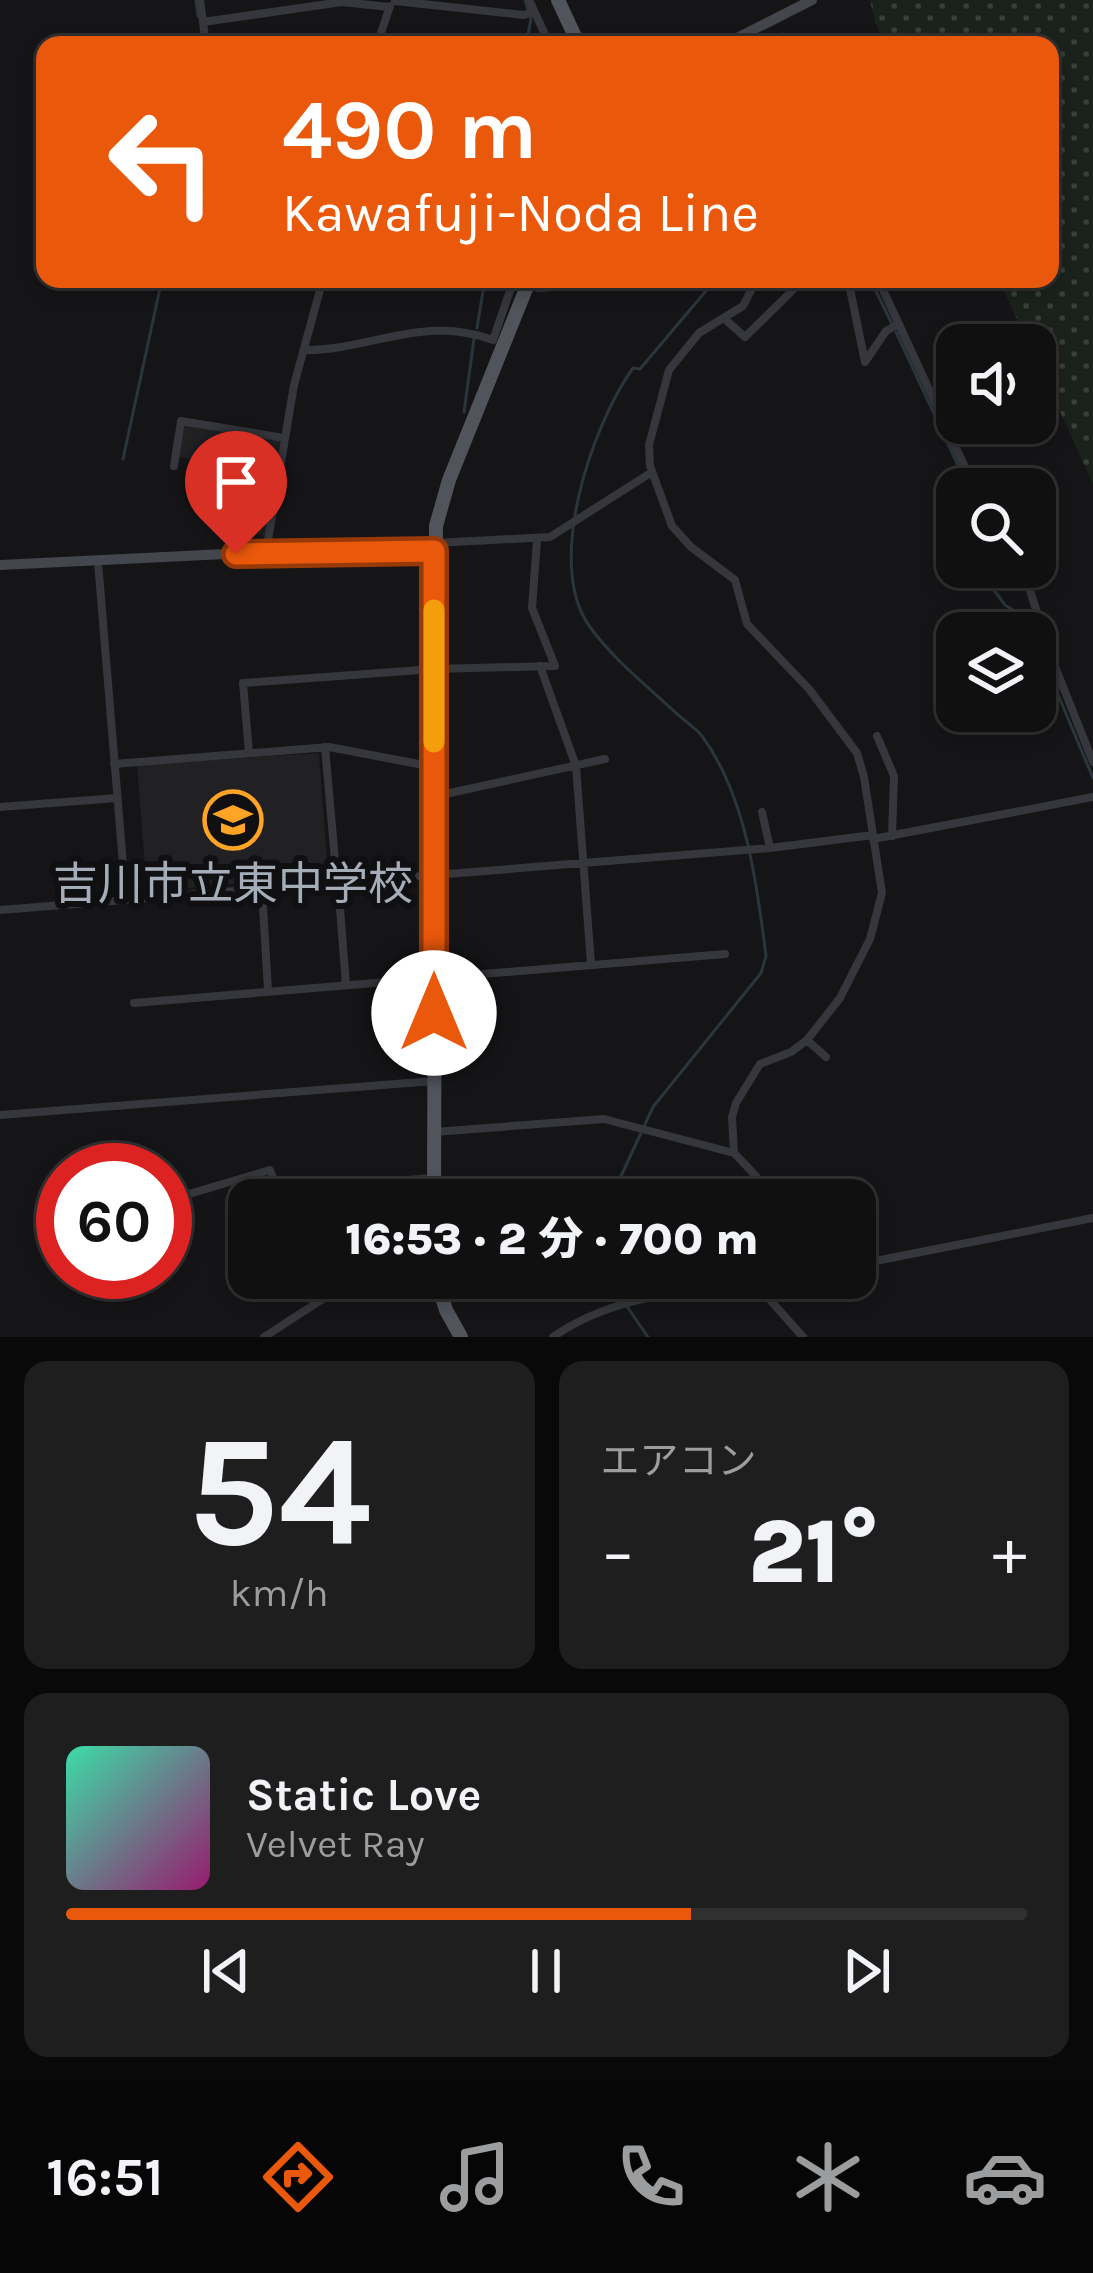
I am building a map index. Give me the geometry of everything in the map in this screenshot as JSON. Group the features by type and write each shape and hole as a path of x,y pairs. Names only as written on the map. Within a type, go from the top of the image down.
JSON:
{"main road":[{"path":"558,0 576,36"},
{"path":"740,36 812,0"},
{"path":"434,1178 434,547 441,500 532,288"},
{"path":"0,565 434,547"},
{"path":"443,1299 461,1337"}],"street":[{"path":"200,0 205,36"},
{"path":"530,0 546,36"},
{"path":"203,22 342,2 393,2 524,15 534,11"},
{"path":"380,36 393,2"},
{"path":"266,552 284,438 320,288"},
{"path":"304,350 410,332 470,333 493,340 511,288"},
{"path":"734,1153 733,1111 754,1071 765,1060 791,1052 807,1040 840,998 870,939 882,893 864,777 851,744 800,679 754,635 744,620 735,580 672,526 652,472 649,445 669,370 699,333 743,306 752,288"},
{"path":"725,319 745,337 795,288"},
{"path":"850,288 865,362 886,331 899,324"},
{"path":"882,288 965,468"},
{"path":"174,466 181,421 284,438"},
{"path":"434,547 537,540 564,532 626,485 652,472"},
{"path":"249,753 243,683 555,666 532,608 537,540"},
{"path":"98,562 125,900"},
{"path":"1029,588 1093,762"},
{"path":"540,666 576,766 591,964"},
{"path":"877,736 894,776 892,837"},
{"path":"114,764 326,747 434,767"},
{"path":"326,747 346,985"},
{"path":"434,796 605,759"},
{"path":"0,910 892,837 1093,797"},
{"path":"0,807 117,798"},
{"path":"762,812 770,848"},
{"path":"262,890 268,990"},
{"path":"134,1003 725,954"},
{"path":"807,1040 824,1055"},
{"path":"0,1115 434,1081"},
{"path":"434,1132 604,1119 734,1153 756,1179"},
{"path":"192,1193 270,1170 278,1191 434,1178"},
{"path":"876,1261 1093,1218"},
{"path":"264,1337 323,1299"},
{"path":"553,1337 589,1315 641,1299"},
{"path":"771,1299 802,1337"}],"shaded area":[{"path":"870,0 1093,0 1093,484 1056,403 1056,324 1019,324 1002,288 1059,288 1059,36 882,36"},
{"path":"184,425 280,441 265,536 207,525 217,464 179,457"},
{"name":"吉川市立東中学校","path":"319,753 328,874 147,892 137,765"}],"waterway":[{"path":"196,0 198,16"},
{"path":"525,0 531,19 528,36"},
{"path":"123,459 160,288"},
{"path":"477,328 484,288"},
{"path":"620,1179 653,1107 761,973 766,956 747,842 717,760 699,733 619,661 590,627 577,600 572,568 579,496 617,393 633,368 640,369 708,288"},
{"path":"874,288 892,324"},
{"path":"896,332 959,468"},
{"path":"464,412 474,339"},
{"path":"992,588 1016,612"},
{"path":"1056,690 1093,778"},
{"path":"624,1299 648,1337"}],"slow traffic":[{"path":"434,610 434,742"}],"place":[{"name":"吉川市立東中学校","path":"233,820"}],"route":[{"path":"236,554 434,551 434,1013"}]}
